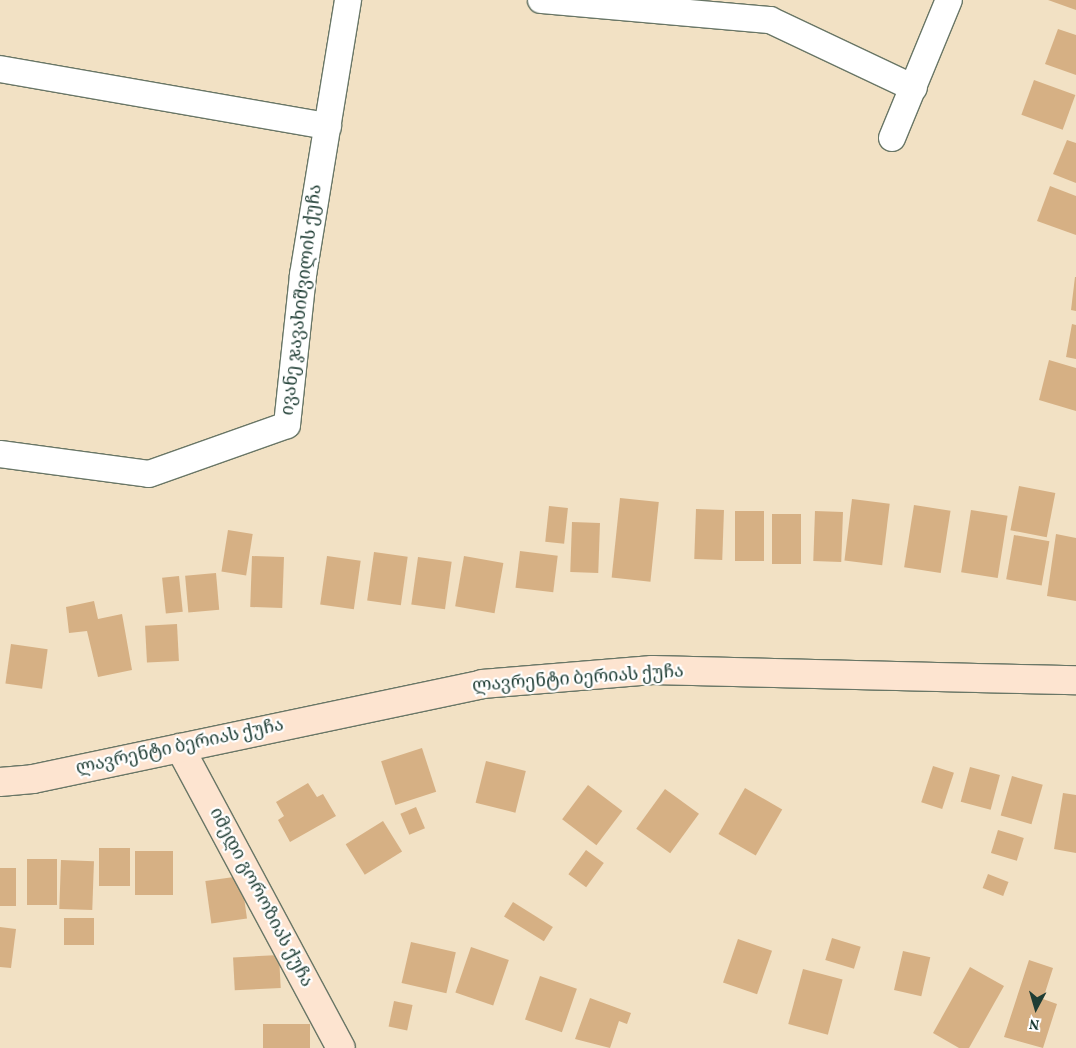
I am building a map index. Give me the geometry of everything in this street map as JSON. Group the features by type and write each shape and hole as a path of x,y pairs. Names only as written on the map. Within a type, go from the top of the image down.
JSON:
{"main road":[{"name":"ლავრენტი ბერიას ქუჩა","path":"0,782 33,779 482,684 652,670 1076,680"},
{"name":"იმედი გოროზიას ქუჩა","path":"180,748 340,1048"}],"street":[{"name":"ივანე ჯავახიშვილის ქუჩა","path":"0,454 149,474 287,425 303,275 348,0"},
{"path":"541,0 770,20 914,88"},
{"path":"892,138 949,0"},
{"path":"0,69 328,126"}],"building":[{"path":"1048,0 1076,0 1076,10"},
{"path":"1058,29 1076,35 1076,75 1045,64"},
{"path":"1034,80 1075,95 1063,130 1021,115"},
{"path":"1067,140 1076,143 1076,183 1053,174"},
{"path":"1050,186 1076,196 1076,235 1037,221"},
{"path":"1076,277 1076,311 1071,310"},
{"path":"1072,324 1076,325 1076,359 1066,357"},
{"path":"1049,360 1076,368 1076,411 1039,400"},
{"path":"1019,486 1055,493 1047,537 1010,530"},
{"path":"620,498 659,502 650,582 612,578"},
{"path":"852,499 890,504 882,565 844,561"},
{"path":"914,505 951,511 941,573 904,567"},
{"path":"549,506 568,508 564,544 545,542"},
{"path":"696,509 724,510 722,560 694,559"},
{"path":"971,510 1008,516 998,578 961,572"},
{"path":"735,511 764,511 764,561 735,561"},
{"path":"815,511 843,512 841,562 813,561"},
{"path":"772,514 801,514 801,564 772,564"},
{"path":"572,522 600,523 598,573 570,572"},
{"path":"228,530 253,534 246,575 221,571"},
{"path":"1056,534 1076,538 1076,601 1047,596"},
{"path":"1014,535 1049,541 1042,586 1006,579"},
{"path":"520,551 558,556 553,592 515,588"},
{"path":"374,552 408,557 401,605 367,601"},
{"path":"252,556 284,557 282,608 250,607"},
{"path":"327,556 361,561 354,609 320,605"},
{"path":"464,556 503,563 495,613 455,606"},
{"path":"418,557 452,562 445,609 411,605"},
{"path":"216,573 219,610 188,613 185,576"},
{"path":"179,576 183,612 166,614 162,578"},
{"path":"94,601 98,619 122,614 132,670 98,677 87,631 69,633 66,607"},
{"path":"177,624 179,661 147,663 145,626"},
{"path":"11,644 48,649 42,689 5,684"},
{"path":"422,748 436,792 395,805 381,761"},
{"path":"486,761 526,771 515,813 476,803"},
{"path":"933,766 954,773 942,809 921,802"},
{"path":"970,767 1000,775 991,810 961,802"},
{"path":"1012,776 1043,785 1031,824 1001,815"},
{"path":"308,783 317,797 323,794 336,816 290,842 278,820 284,816 276,802"},
{"path":"588,785 622,811 596,845 562,819"},
{"path":"745,788 782,810 756,855 718,834"},
{"path":"665,789 699,814 670,853 636,829"},
{"path":"1063,793 1076,795 1076,853 1054,849"},
{"path":"416,807 425,828 409,835 400,814"},
{"path":"383,821 402,852 365,875 346,844"},
{"path":"998,830 1024,838 1017,861 991,853"},
{"path":"99,848 130,848 130,886 99,886"},
{"path":"586,850 604,863 586,887 568,874"},
{"path":"135,851 173,851 173,895 135,895"},
{"path":"27,859 57,859 57,905 27,905"},
{"path":"61,860 94,861 92,910 59,909"},
{"path":"0,868 16,868 16,906 0,906"},
{"path":"988,874 1009,882 1003,896 983,888"},
{"path":"241,876 247,919 211,924 205,881"},
{"path":"513,902 553,927 544,941 504,916"},
{"path":"64,918 94,918 94,945 64,945"},
{"path":"0,927 16,929 11,968 0,967"},
{"path":"832,938 861,947 854,969 825,960"},
{"path":"738,939 772,951 757,994 723,982"},
{"path":"411,942 456,952 446,993 402,983"},
{"path":"471,947 509,960 493,1005 455,992"},
{"path":"903,951 930,957 921,996 894,990"},
{"path":"279,955 281,988 235,990 233,957"},
{"path":"1029,960 1053,968 1043,999 1057,1004 1043,1048 1004,1037"},
{"path":"970,967 1004,986 969,1048 959,1048 933,1033"},
{"path":"803,969 843,980 828,1035 788,1024"},
{"path":"540,976 577,989 562,1032 525,1019"},
{"path":"590,998 631,1013 627,1024 619,1021 610,1048 575,1039"},
{"path":"394,1001 413,1005 407,1030 389,1026"},
{"path":"263,1024 310,1024 310,1048 263,1048"}]}
